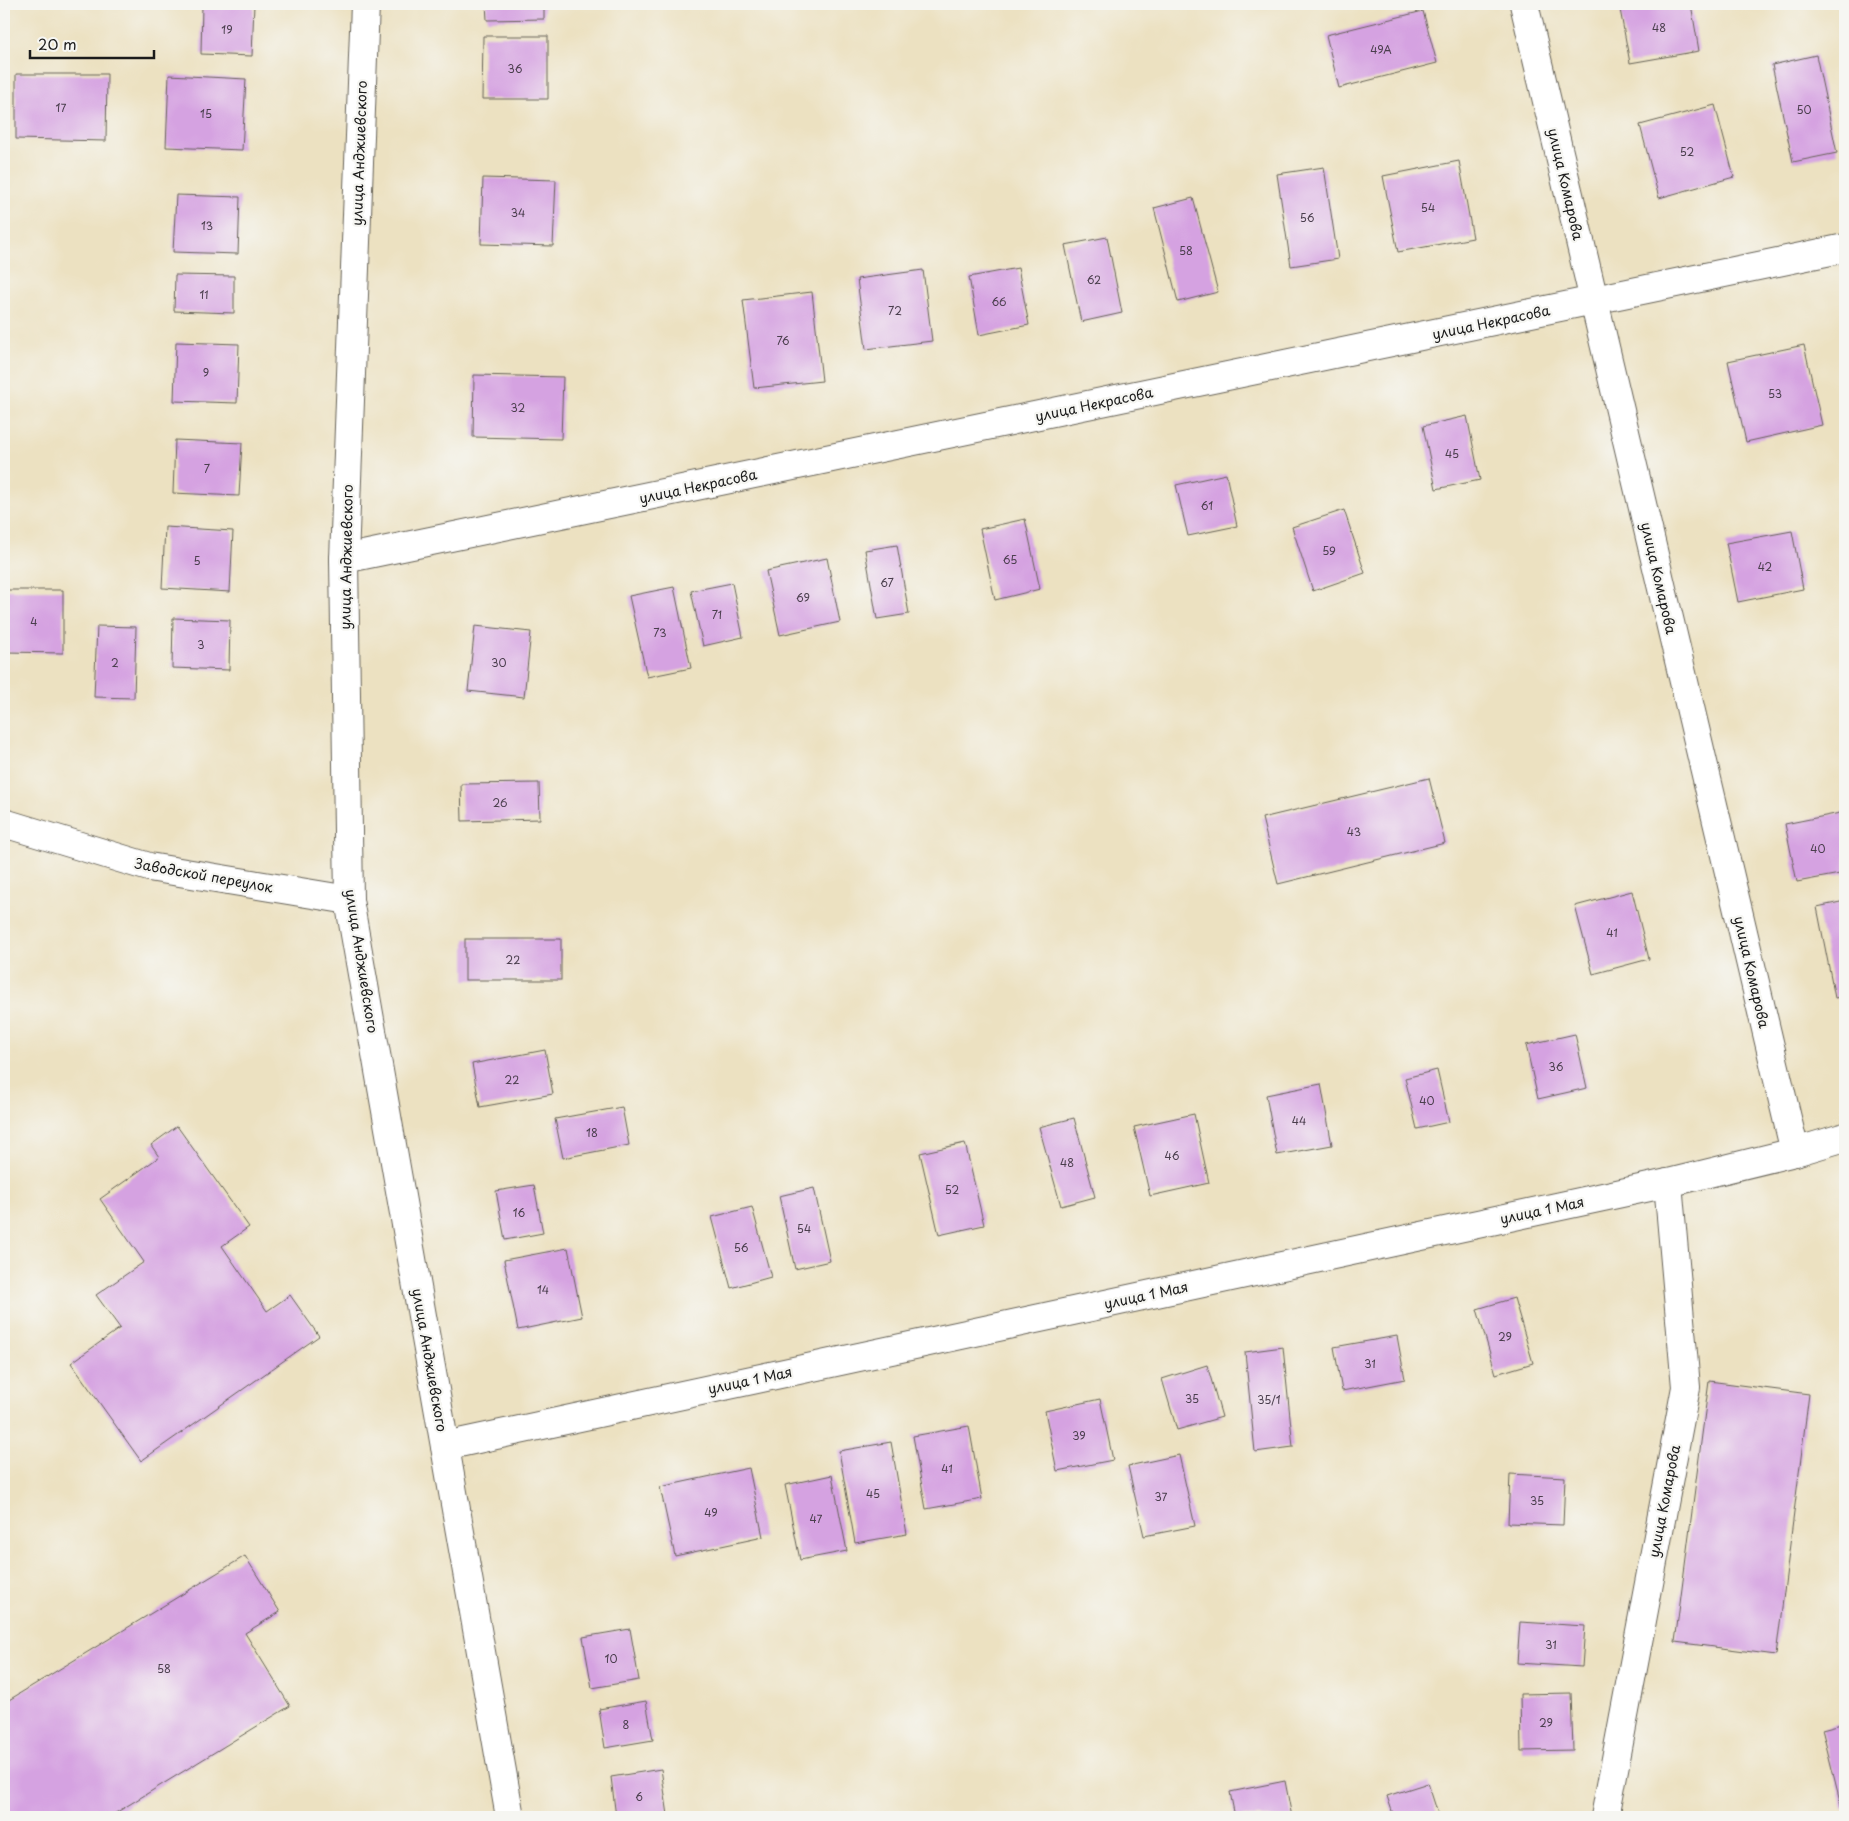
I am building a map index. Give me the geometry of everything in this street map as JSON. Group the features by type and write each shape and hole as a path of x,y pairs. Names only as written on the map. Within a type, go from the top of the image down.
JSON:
{"street":[{"name":"улица Анджиевского","path":"364,4 344,559 350,900 510,1817"},
{"name":"улица Комарова","path":"1524,4 1795,1152"},
{"name":"улица Некрасова","path":"344,559 1845,248"},
{"name":"Заводской переулок","path":"4,823 149,867 350,900"},
{"name":"улица 1 Мая","path":"445,1446 1668,1183 1845,1138"},
{"name":"улица Комарова","path":"1605,1817 1686,1387 1668,1183"}],"building":[{"path":"202,4 254,4 252,56 201,54"},
{"path":"486,4 544,4 544,19 487,20"},
{"path":"1619,4 1691,4 1699,51 1630,63"},
{"path":"1423,11 1437,63 1339,88 1326,35"},
{"path":"483,36 548,36 548,99 482,99"},
{"path":"1816,55 1837,153 1793,162 1772,65"},
{"path":"16,74 107,74 106,141 16,139"},
{"path":"169,75 246,79 242,150 166,147"},
{"path":"1715,105 1734,177 1659,198 1640,125"},
{"path":"1459,161 1473,238 1398,252 1383,176"},
{"path":"1324,167 1338,259 1291,266 1277,174"},
{"path":"483,178 556,180 553,246 481,244"},
{"path":"176,195 240,197 238,254 173,252"},
{"path":"1193,198 1218,292 1178,302 1154,208"},
{"path":"1107,237 1122,313 1081,322 1065,245"},
{"path":"1018,268 1029,325 979,335 969,277"},
{"path":"923,270 932,341 866,349 857,279"},
{"path":"175,275 234,276 234,313 174,311"},
{"path":"812,292 822,381 754,388 743,300"},
{"path":"176,342 239,344 237,403 174,401"},
{"path":"1804,345 1822,425 1746,442 1728,361"},
{"path":"474,375 563,377 561,439 473,437"},
{"path":"1467,416 1480,480 1436,489 1423,426"},
{"path":"175,440 242,443 239,496 173,493"},
{"path":"1226,474 1237,526 1188,536 1176,485"},
{"path":"1344,510 1365,573 1313,591 1292,527"},
{"path":"1025,519 1040,589 995,600 980,529"},
{"path":"165,527 233,531 230,592 162,588"},
{"path":"1792,531 1803,589 1738,602 1726,543"},
{"path":"897,545 909,614 877,619 865,550"},
{"path":"827,558 840,622 780,635 766,571"},
{"path":"732,583 743,637 703,646 691,591"},
{"path":"674,587 691,668 647,677 629,596"},
{"path":"6,590 63,590 63,653 6,652"},
{"path":"173,618 230,620 229,670 172,668"},
{"path":"97,626 136,627 134,698 94,697"},
{"path":"475,626 531,632 524,697 468,691"},
{"path":"1429,778 1445,843 1278,884 1262,818"},
{"path":"539,783 540,819 462,821 461,784"},
{"path":"1845,812 1845,873 1797,882 1785,824"},
{"path":"1632,891 1649,959 1593,974 1575,906"},
{"path":"1845,901 1845,996 1835,998 1817,907"},
{"path":"465,939 561,939 561,980 465,980"},
{"path":"1575,1034 1587,1088 1538,1099 1526,1045"},
{"path":"545,1050 553,1094 480,1107 472,1064"},
{"path":"1437,1070 1449,1122 1417,1129 1405,1078"},
{"path":"1321,1084 1332,1145 1277,1155 1266,1095"},
{"path":"622,1107 629,1145 563,1158 555,1119"},
{"path":"1194,1114 1209,1183 1150,1196 1134,1127"},
{"path":"1074,1118 1095,1197 1061,1206 1039,1127"},
{"path":"177,1126 249,1227 222,1246 267,1311 290,1295 319,1336 141,1461 71,1363 120,1328 96,1295 144,1262 100,1199 159,1157 151,1145"},
{"path":"965,1143 984,1225 939,1235 920,1153"},
{"path":"534,1185 543,1233 505,1240 496,1191"},
{"path":"814,1188 830,1261 795,1269 779,1196"},
{"path":"752,1207 771,1277 731,1288 712,1217"},
{"path":"568,1248 582,1317 518,1330 504,1260"},
{"path":"1514,1298 1533,1363 1496,1374 1477,1309"},
{"path":"1397,1336 1405,1379 1342,1391 1334,1347"},
{"path":"1283,1347 1293,1447 1255,1452 1245,1352"},
{"path":"1207,1365 1222,1417 1177,1430 1162,1379"},
{"path":"1709,1381 1809,1394 1776,1655 1675,1642"},
{"path":"1100,1399 1113,1460 1057,1471 1045,1411"},
{"path":"969,1426 982,1499 926,1509 913,1436"},
{"path":"891,1442 907,1534 855,1543 839,1451"},
{"path":"1179,1455 1195,1526 1144,1536 1128,1466"},
{"path":"749,1468 763,1537 675,1556 660,1487"},
{"path":"1510,1474 1565,1477 1563,1525 1508,1523"},
{"path":"832,1475 847,1551 800,1560 785,1485"},
{"path":"245,1556 280,1612 245,1633 290,1706 109,1817 4,1817 4,1703"},
{"path":"1520,1622 1585,1626 1582,1667 1517,1663"},
{"path":"630,1629 639,1680 592,1688 583,1637"},
{"path":"1571,1693 1573,1750 1521,1751 1520,1694"},
{"path":"646,1701 653,1740 605,1748 599,1709"},
{"path":"1845,1723 1845,1808 1842,1809 1822,1729"},
{"path":"661,1769 668,1815 616,1817 611,1777"},
{"path":"1285,1781 1292,1817 1235,1817 1230,1792"},
{"path":"1428,1783 1439,1817 1394,1817 1387,1796"}]}
